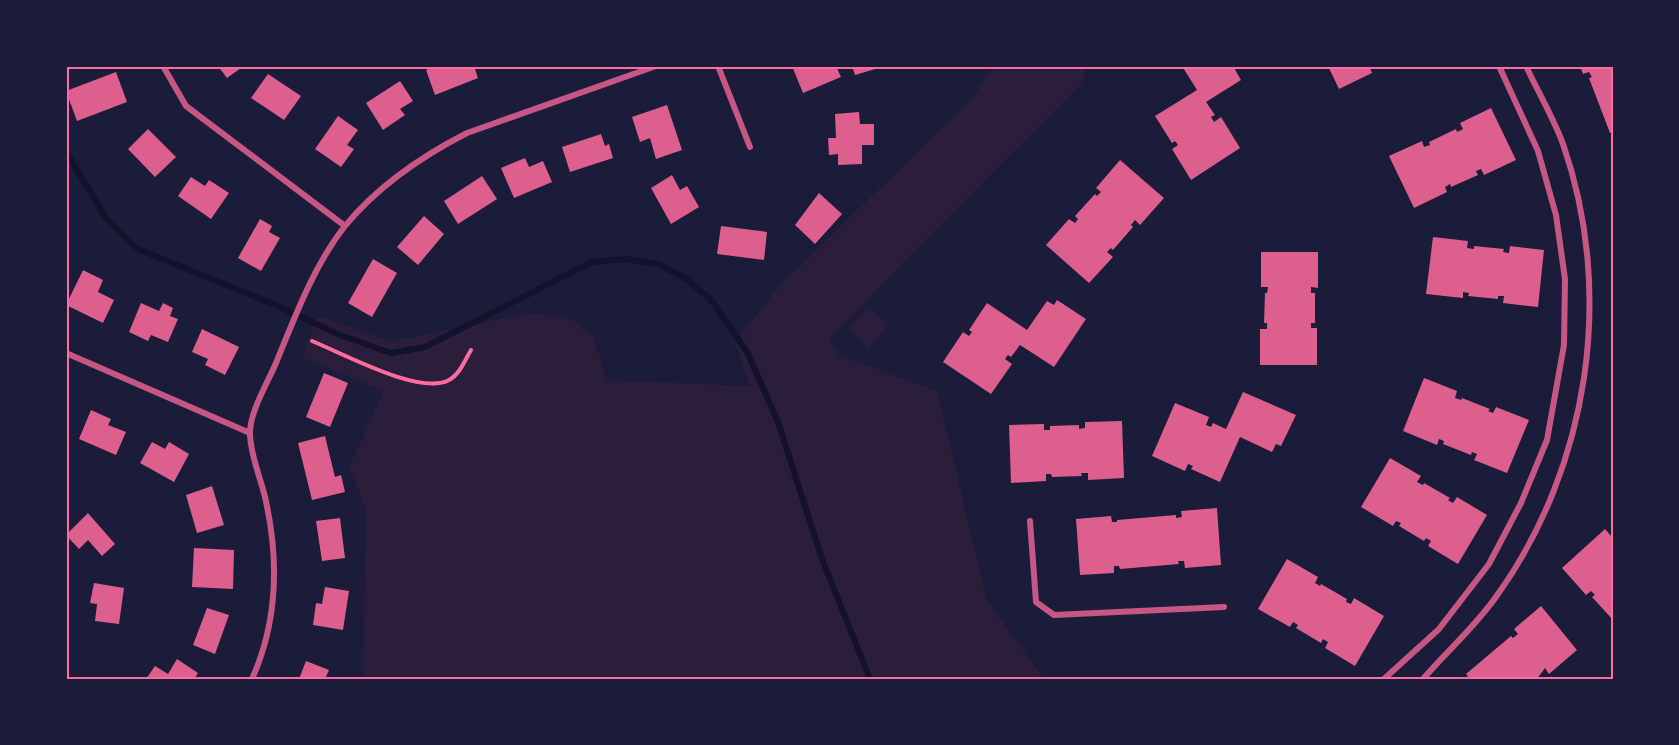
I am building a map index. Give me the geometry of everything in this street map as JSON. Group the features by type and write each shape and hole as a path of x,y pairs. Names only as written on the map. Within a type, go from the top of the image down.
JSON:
{"street":[{"path":"163,66 186,106 345,226"},
{"path":"252,679 264,649 270,620 274,557 271,524 254,464 249,432 293,322 325,258 345,226 377,193 439,147 467,133 656,66"},
{"path":"718,66 750,147"},
{"path":"1384,679 1439,629 1489,564 1521,503 1547,440 1564,345 1565,279 1556,215 1538,152 1499,66"},
{"path":"1423,679 1498,595 1540,524 1570,448 1588,345 1588,273 1582,219 1562,144 1526,66"},
{"path":"66,353 249,432"},
{"path":"1030,521 1036,602 1054,615 1224,607"}],"path":[{"path":"312,341 407,380 425,383 449,380 457,374 471,350"}],"shaded area":[{"path":"993,66 1087,66 1081,84 829,338 839,355 937,391 987,600 1044,679 363,679 366,509 349,467 384,391 302,358 318,316 391,341 510,316 543,314 574,321 594,338 607,380 750,386 735,342 782,283 973,98"},
{"path":"869,308 889,325 868,348 849,328"}],"building":[{"path":"218,66 244,66 227,78"},
{"path":"436,66 474,66 478,78 435,95 426,70"},
{"path":"792,66 836,66 841,77 803,93"},
{"path":"852,66 882,66 882,67 855,75"},
{"path":"1182,66 1233,66 1241,80 1206,102 1215,115 1211,117 1214,122 1221,117 1240,148 1191,180 1172,149 1178,145 1175,141 1172,143 1155,116 1197,90"},
{"path":"1328,66 1369,66 1372,73 1339,89"},
{"path":"1580,66 1613,66 1613,132 1610,133 1589,78 1592,77 1589,72 1583,74"},
{"path":"116,72 127,102 77,121 66,91"},
{"path":"268,74 301,96 284,120 251,98"},
{"path":"400,81 413,101 400,109 405,115 383,130 366,103"},
{"path":"667,105 682,150 656,159 650,138 640,142 632,117"},
{"path":"1491,108 1516,160 1484,175 1481,169 1476,171 1478,175 1451,187 1450,184 1445,187 1447,192 1414,208 1389,156 1422,141 1424,147 1430,145 1429,142 1456,129 1457,132 1463,129 1460,123"},
{"path":"859,112 860,124 874,124 874,145 862,145 862,164 838,165 838,154 829,155 828,138 836,138 835,114"},
{"path":"338,116 358,130 347,145 354,149 341,167 315,149"},
{"path":"148,129 176,157 155,177 128,149"},
{"path":"601,134 605,146 609,144 613,158 570,172 562,147"},
{"path":"525,158 529,167 543,161 552,182 514,198 501,168"},
{"path":"1120,160 1164,198 1140,225 1135,220 1131,225 1133,227 1113,250 1111,248 1107,252 1113,257 1089,283 1046,245 1069,219 1075,223 1078,219 1075,216 1095,194 1097,196 1101,192 1096,188"},
{"path":"672,175 680,190 687,186 699,207 671,224 651,188"},
{"path":"482,176 497,199 458,224 444,201"},
{"path":"191,177 205,186 209,180 229,193 211,219 178,196"},
{"path":"819,193 842,214 815,244 795,225"},
{"path":"424,216 444,234 418,265 397,247"},
{"path":"260,219 272,226 269,232 280,238 261,271 238,258"},
{"path":"721,226 767,232 764,260 717,254"},
{"path":"1433,237 1468,241 1467,248 1474,249 1474,246 1504,249 1503,252 1509,253 1510,246 1544,250 1538,307 1503,303 1504,296 1498,296 1498,299 1468,296 1469,293 1463,292 1463,298 1426,294"},
{"path":"1261,252 1318,252 1318,288 1311,287 1311,293 1315,293 1315,323 1311,323 1311,328 1317,328 1317,365 1260,365 1260,329 1267,329 1267,323 1264,323 1265,293 1268,287 1261,287"},
{"path":"373,259 397,273 372,317 348,303"},
{"path":"83,270 103,280 98,292 114,300 103,323 66,305"},
{"path":"1057,300 1086,319 1054,367 1020,345 1011,357 1008,355 1005,359 1012,364 991,394 943,362 963,332 969,336 972,332 969,330 987,303 1027,330 1047,301 1054,305"},
{"path":"141,303 159,311 163,303 173,308 170,316 178,319 168,342 151,335 148,341 129,332"},
{"path":"202,329 239,347 225,375 205,365 208,359 192,352"},
{"path":"324,373 348,383 330,427 306,417"},
{"path":"1424,378 1457,391 1455,398 1461,400 1462,398 1490,409 1488,411 1493,413 1496,407 1529,420 1507,473 1474,460 1477,454 1472,452 1471,455 1443,444 1444,441 1439,439 1437,445 1403,431"},
{"path":"1243,392 1296,415 1281,446 1276,444 1272,452 1240,437 1220,482 1191,469 1193,466 1188,464 1185,471 1152,456 1175,403 1209,417 1206,425 1211,427 1213,423 1226,429"},
{"path":"91,410 111,419 108,425 126,432 116,455 79,439"},
{"path":"1122,421 1124,478 1088,480 1088,473 1081,473 1082,476 1052,477 1051,474 1046,474 1046,481 1011,483 1009,425 1044,424 1044,430 1050,430 1050,426 1079,425 1079,429 1085,428 1085,422"},
{"path":"325,436 335,477 341,475 345,492 312,500 298,443"},
{"path":"152,442 165,449 169,442 189,454 174,482 140,463"},
{"path":"1390,458 1421,476 1417,482 1423,485 1424,483 1450,498 1448,500 1453,503 1457,497 1487,515 1458,564 1428,546 1431,541 1426,538 1424,541 1399,526 1401,523 1396,521 1393,526 1361,507"},
{"path":"212,486 224,525 197,533 186,495"},
{"path":"1217,508 1221,565 1185,568 1184,561 1178,561 1179,564 1120,569 1119,566 1114,566 1114,573 1080,575 1076,519 1111,516 1112,522 1117,522 1117,520 1176,515 1176,518 1182,517 1181,511"},
{"path":"88,513 115,544 102,556 88,540 79,549 66,535"},
{"path":"340,518 345,558 322,561 316,521"},
{"path":"1605,529 1613,538 1613,620 1592,597 1595,595 1591,591 1586,595 1562,568"},
{"path":"194,548 234,550 233,589 192,587"},
{"path":"1287,559 1318,577 1315,583 1347,599 1346,602 1351,604 1354,598 1384,616 1355,666 1325,648 1328,642 1323,639 1321,643 1296,628 1298,625 1293,622 1290,627 1258,609"},
{"path":"94,583 124,588 119,624 95,621 97,604 90,603"},
{"path":"325,587 349,591 343,630 313,625 316,603 322,604"},
{"path":"1541,606 1577,650 1549,674 1545,668 1537,679 1464,679 1468,676 1466,674 1511,636 1513,638 1518,634 1514,629"},
{"path":"207,608 229,615 215,654 193,645"},
{"path":"177,659 198,673 194,679 146,679 155,666 168,674"},
{"path":"306,661 329,670 325,679 299,679"}],"waterway":[{"path":"66,152 106,218 136,248 280,307 340,335 391,353 425,347 592,262 626,259 660,265 687,279 712,301 747,352 778,422 822,559 870,679"}]}
